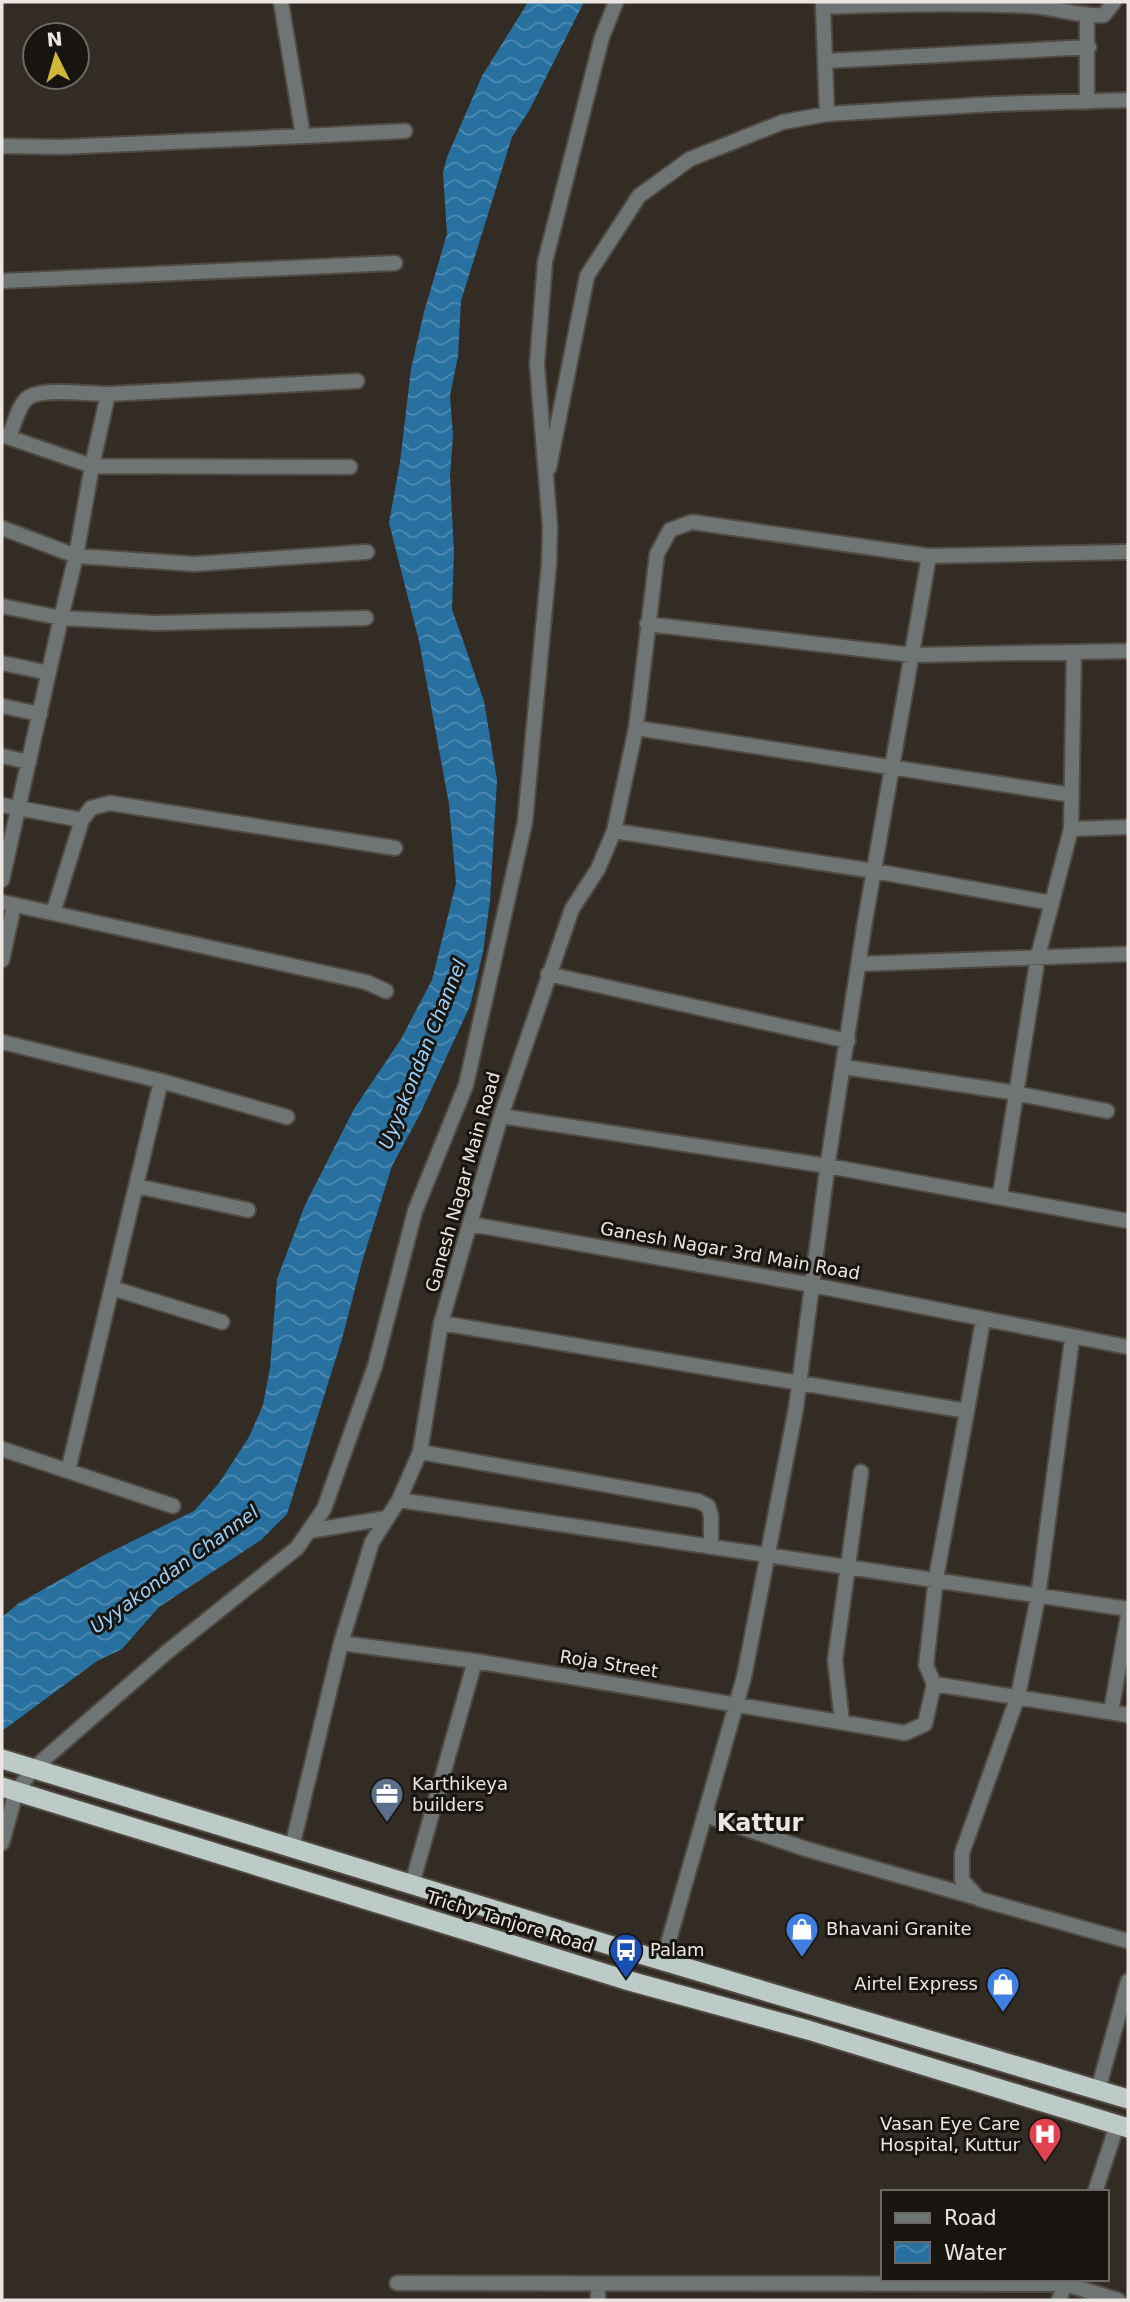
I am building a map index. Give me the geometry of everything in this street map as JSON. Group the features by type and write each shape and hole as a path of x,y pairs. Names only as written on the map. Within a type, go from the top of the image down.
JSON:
{"highway":[{"name":"Trichy Tanjore Road","path":"2,1759 663,1961 1128,2099"},
{"name":"Trichy Tanjore Road","path":"9,1790 626,1980 808,2030 1123,2127"}],"street":[{"path":"281,2 303,136"},
{"path":"2,1843 9,1790 167,1652 297,1548 324,1509 370,1379 415,1211 466,1085 525,822 549,564 550,527 537,364 545,262 602,37 616,2"},
{"path":"827,114 823,5 1037,6 1087,16 1104,15 1114,2"},
{"path":"1087,16 1087,102"},
{"path":"826,61 1014,54 1089,47"},
{"path":"546,486 587,276 639,195 690,159 783,122 827,114 1128,100"},
{"path":"2,146 61,147 405,131"},
{"path":"2,281 396,263"},
{"path":"350,467 92,466 5,436 29,397 46,393 108,394 357,381"},
{"path":"2,880 4,858 76,556 108,394"},
{"name":"Ganesh Nagar Main Road","path":"292,1847 341,1643 372,1542 399,1500 420,1452 441,1323 501,1116 572,909 598,869 614,831 636,729 656,554 670,530 692,522 929,556"},
{"path":"2,528 76,556 194,564 367,552"},
{"path":"663,1961 737,1705 768,1555 800,1383 828,1166 874,870 929,556 1128,552"},
{"path":"2,606 61,618 156,623 366,618"},
{"path":"647,624 912,655 1128,651"},
{"path":"1000,1195 1038,956 1071,829 1074,652"},
{"path":"2,663 49,673"},
{"path":"2,706 40,714"},
{"path":"636,729 1072,795"},
{"path":"2,756 29,762"},
{"path":"53,913 82,820 91,808 110,803 396,848"},
{"path":"2,804 82,820"},
{"path":"1071,829 1128,827"},
{"path":"614,831 874,870 1052,903"},
{"path":"2,956 8,903 366,982 386,991"},
{"path":"859,964 1128,954"},
{"path":"548,974 848,1041"},
{"path":"2,1042 161,1081 287,1117"},
{"path":"844,1067 1017,1093 1107,1111"},
{"path":"68,1471 161,1081"},
{"path":"501,1116 828,1166 1000,1195 1128,1221"},
{"path":"136,1186 248,1210"},
{"name":"Ganesh Nagar 3rd Main Road","path":"470,1224 812,1285 1072,1339 1128,1348"},
{"path":"112,1288 222,1322"},
{"path":"984,1320 936,1578 926,1665 934,1684 1128,1715"},
{"path":"441,1323 967,1411"},
{"path":"979,1899 962,1880 962,1853 1018,1696 1038,1597 1072,1339"},
{"path":"2,1449 173,1506"},
{"path":"420,1452 698,1501 708,1506 711,1516 710,1547"},
{"path":"842,1722 835,1660 861,1472"},
{"path":"399,1500 936,1578 1038,1597 1128,1609"},
{"path":"309,1531 387,1518"},
{"path":"1111,1712 1128,1615"},
{"name":"Roja Street","path":"341,1643 475,1661 905,1733 925,1724 934,1684"},
{"path":"412,1884 475,1661"},
{"path":"705,1815 806,1849 1128,1941"},
{"path":"1098,2090 1128,1981"},
{"path":"1096,2190 1123,2127"},
{"path":"1059,2300 1066,2282"},
{"path":"397,2283 1066,2282 1118,2300"},
{"path":"598,2284 598,2300"}],"water":[{"name":"Uyyakondan Channel","path":"528,2 584,2 530,109 512,137 461,301 458,356 450,396 453,435 450,476 454,552 452,609 484,701 497,780 490,900 483,952 470,1006 420,1114 392,1166 362,1262 342,1339 287,1514 261,1540 159,1607 122,1649 97,1661 2,1731 2,1617 19,1603 104,1555 194,1511 219,1483 249,1437 263,1405 270,1368 277,1279 305,1205 354,1109 401,1039 432,980 456,883 449,804 419,641 389,523 400,462 411,369 424,312 447,234 443,173 447,157 482,76"}],"place":[{"name":"Karthikeya builders","path":"387,1824"},
{"name":"Bhavani Granite","path":"802,1959"},
{"name":"Palam","path":"626,1980"},
{"name":"Airtel Express","path":"1003,2014"},
{"name":"Vasan Eye Care Hospital, Kuttur","path":"1045,2164"}],"district":[{"name":"Kattur","path":"760,1823"}]}
